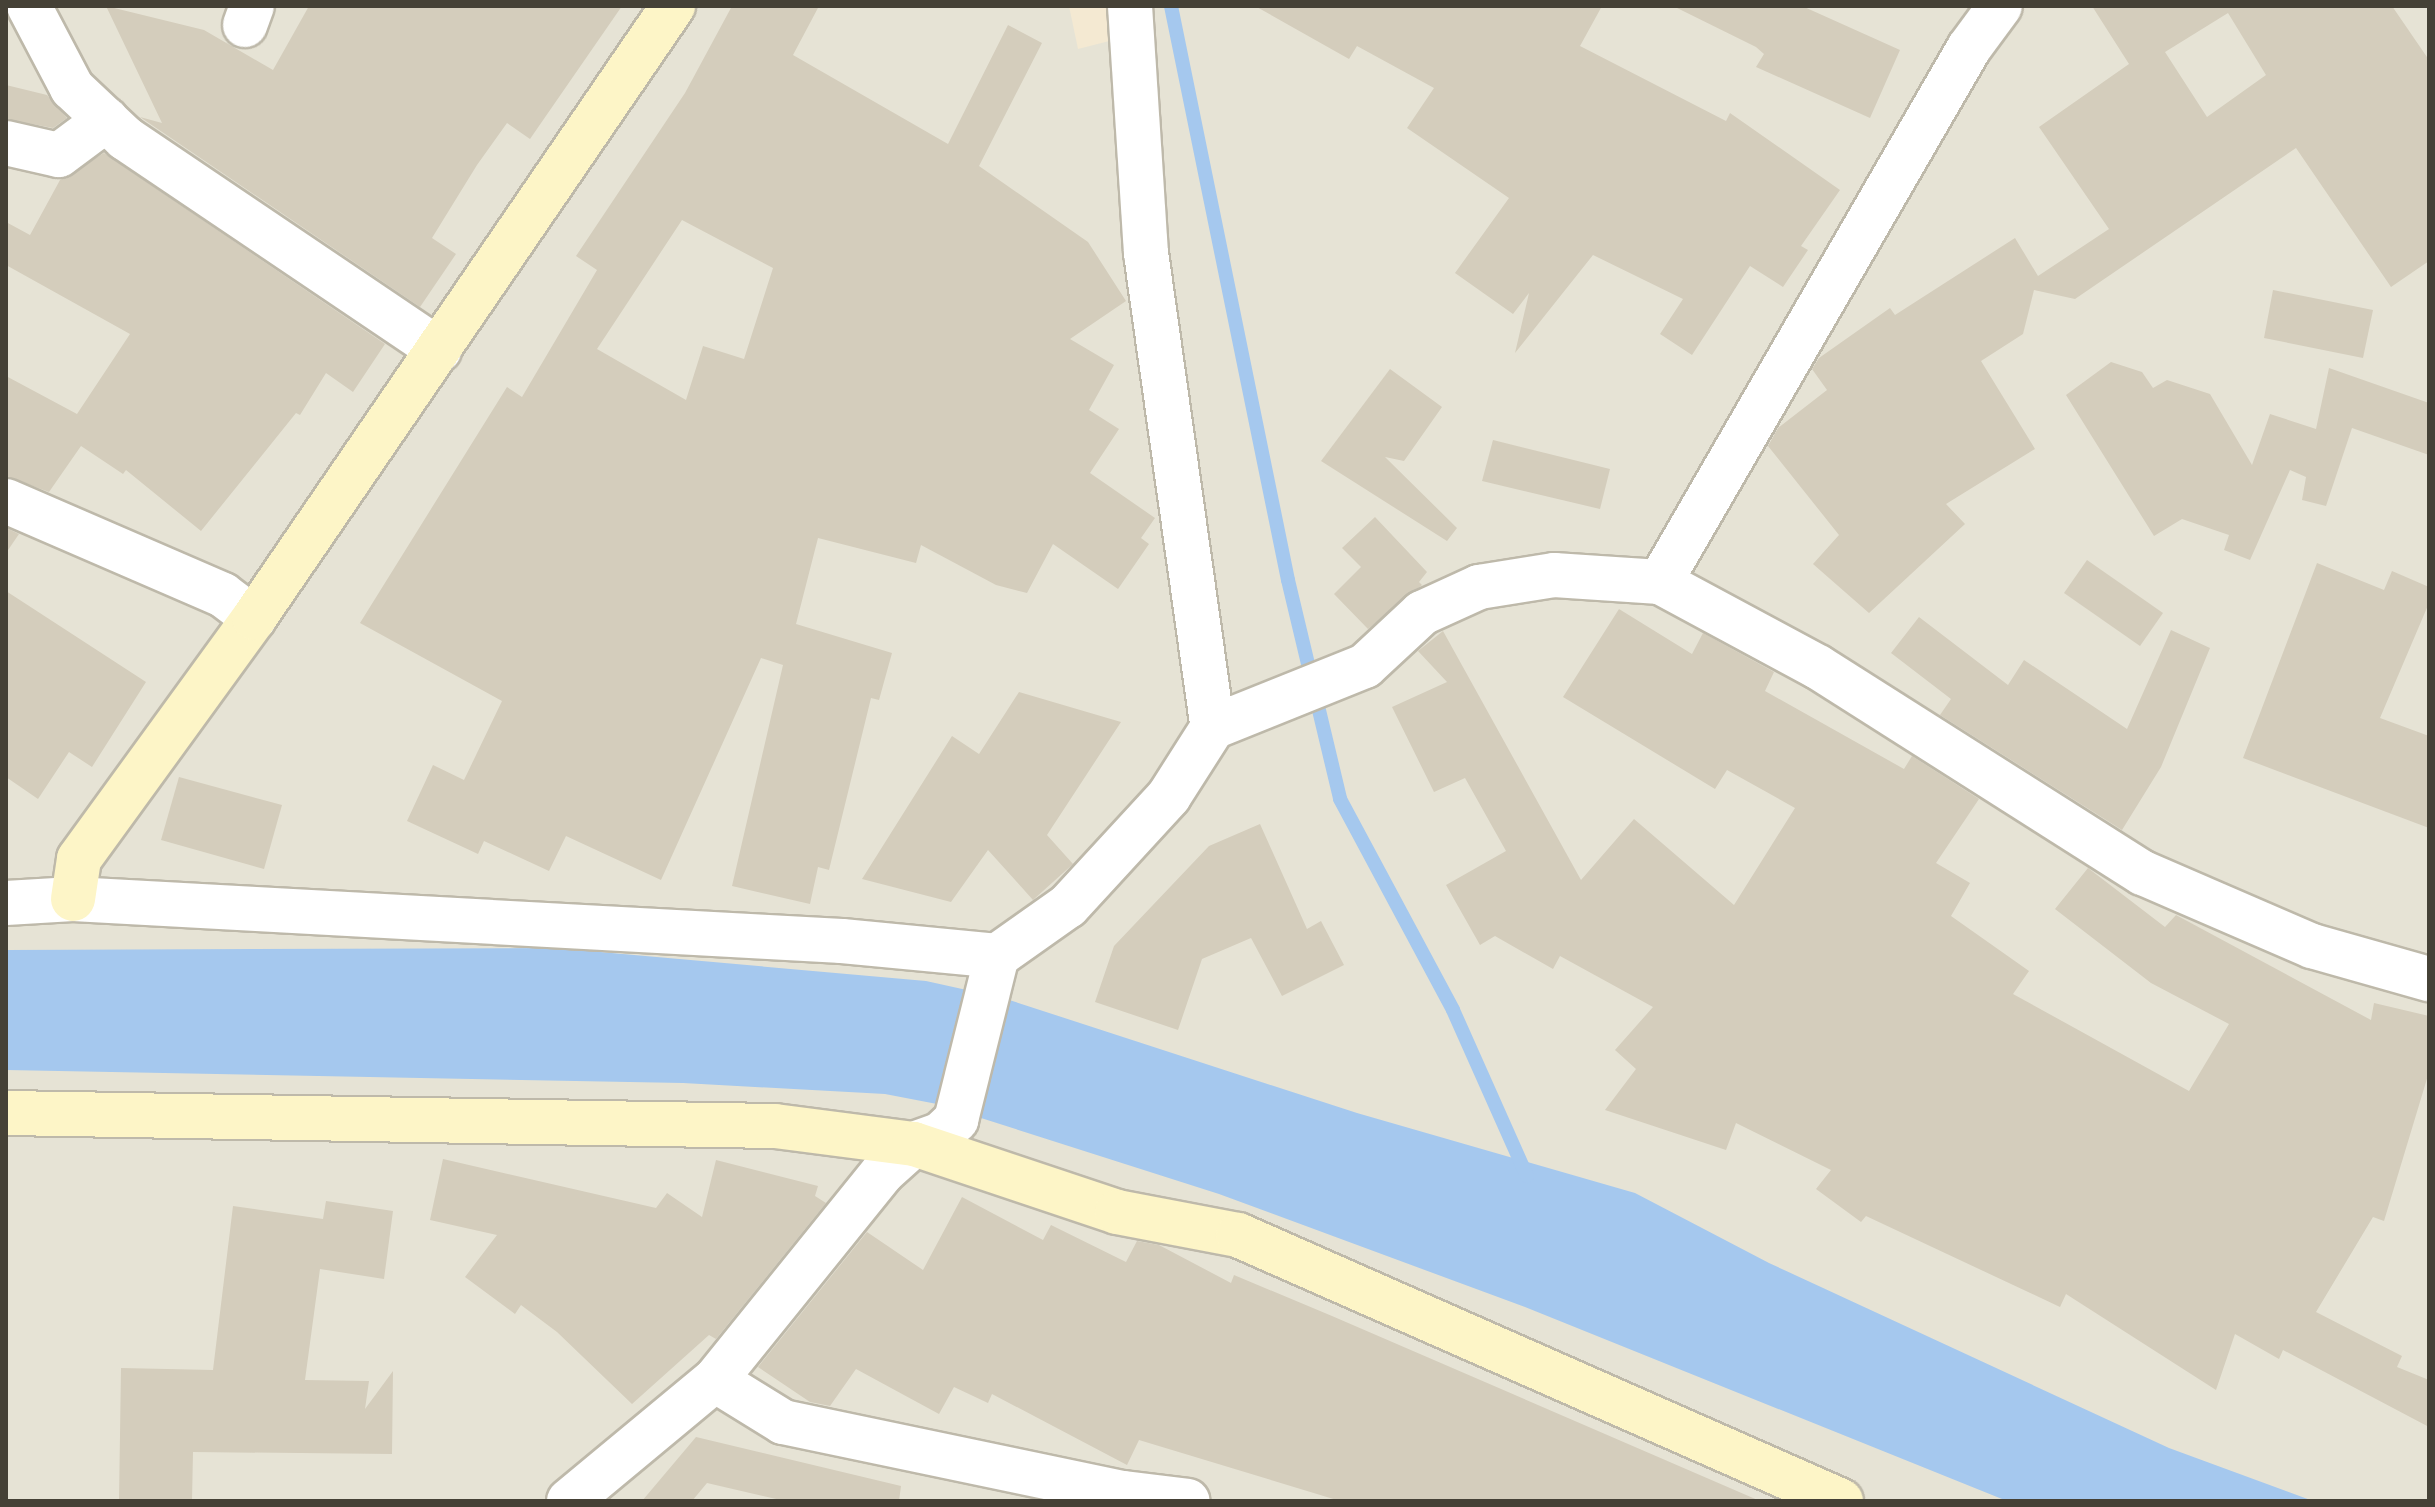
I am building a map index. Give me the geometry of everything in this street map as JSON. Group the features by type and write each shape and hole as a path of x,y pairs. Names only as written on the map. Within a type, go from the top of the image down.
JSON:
{"street":[{"path":"29,6 72,88 125,138 439,350"},
{"path":"73,899 79,859 254,618 673,6"},
{"path":"1130,6 1146,253 1230,720"},
{"path":"1660,582 1960,62 2000,6"},
{"path":"6,143 59,155 106,120"},
{"path":"6,501 223,595 254,618"},
{"path":"569,1501 715,1380 883,1172 914,1144 941,1134 956,1120 993,969 1068,906 1169,796 1230,720 1339,679 1365,666 1422,613 1479,587 1554,575 1660,582 1818,667 2143,873 2312,946 2429,979"},
{"path":"6,903 73,899 842,941 993,969"},
{"path":"6,1113 775,1126 914,1144 1117,1212 1238,1235 1841,1501"},
{"path":"715,1380 783,1422 1127,1497 1188,1501"}],"shaded area":[{"path":"6,6 2429,6 2429,1501 6,1501"},
{"path":"1069,6 1116,6 1121,38 1078,49"}],"water":[{"path":"555,948 926,981 1003,998 1357,1113 1635,1193 1769,1263 2169,1448 2313,1501 2007,1501 1525,1307 1219,1194 937,1104 885,1094 683,1083 6,1070 6,950"}],"building":[{"path":"106,6 204,30 273,70 309,6 622,6 530,139 507,123 477,165 432,238 456,254 420,307 140,117 162,123"},
{"path":"732,6 819,6 793,55 948,144 1008,25 1042,43 979,166 1088,242 1126,301 1070,339 1114,365 1089,410 1119,429 1090,473 1155,518 1141,538 1149,544 1118,589 1053,544 1027,593 996,585 921,545 916,563 818,538 796,624 892,653 879,700 871,698 829,870 818,867 810,904 732,886 783,665 761,658 661,880 566,836 549,871 484,841 478,854 407,821 433,765 464,780 502,701 360,623 507,387 522,397 597,270 576,256 685,93","holes":["682,220 773,268 744,359 703,346 686,400 597,349"]},
{"path":"1255,6 1602,6 1580,46 1726,121 1730,113 1840,190 1801,246 1808,250 1783,287 1750,266 1692,355 1660,334 1683,299 1593,255 1515,353 1529,293 1513,314 1455,273 1509,198 1407,128 1434,88 1357,46 1349,59"},
{"path":"1673,6 1802,6 1900,50 1870,118 1756,67 1764,54 1756,47"},
{"path":"2092,6 2392,6 2429,60 2429,261 2391,287 2296,148 2075,299 2034,290 2023,334 1981,361 2035,449 1946,504 1965,524 1869,613 1813,564 1839,535 1768,446 1778,428 1827,390 1812,369 1819,358 1890,308 1895,315 2015,238 2038,276 2109,229 2039,127 2129,64","holes":["2228,13 2266,75 2207,117 2165,52"]},
{"path":"6,85 47,95 67,118 53,128 6,119"},
{"path":"104,153 385,344 353,392 326,373 300,415 296,413 201,531 126,470 123,474 81,446 49,492 6,476 6,376 77,414 130,334 6,265 6,222 30,235 60,180"},
{"path":"2273,290 2373,310 2363,358 2264,338"},
{"path":"2111,362 2142,372 2153,388 2167,380 2210,394 2252,465 2270,414 2316,429 2329,368 2429,403 2429,455 2352,428 2326,506 2302,500 2306,477 2290,470 2250,560 2224,550 2229,535 2182,519 2154,536 2066,395"},
{"path":"1390,369 1442,407 1404,461 1385,457 1457,528 1447,541 1321,461"},
{"path":"1493,440 1610,469 1600,509 1482,481"},
{"path":"1375,517 1427,572 1419,582 1422,585 1368,629 1334,594 1361,567 1342,548"},
{"path":"6,528 19,534 6,553"},
{"path":"2087,560 2163,613 2140,646 2064,593"},
{"path":"2317,563 2384,590 2392,571 2429,587 2429,603 2380,718 2429,736 2429,828 2243,758"},
{"path":"6,591 146,682 92,767 69,752 38,799 6,777"},
{"path":"1619,609 1692,654 1703,633 1774,672 1765,691 1904,769 1912,756 1979,799 1936,863 1970,883 1951,916 2029,971 2013,994 2189,1091 2229,1024 2151,983 2055,909 2088,868 2165,927 2176,915 2371,1020 2374,1003 2429,1016 2429,1072 2384,1221 2373,1217 2316,1312 2402,1356 2397,1367 2429,1380 2429,1427 2283,1350 2279,1359 2235,1334 2216,1390 2066,1294 2060,1307 1866,1216 1861,1222 1816,1189 1831,1170 1736,1123 1726,1150 1605,1110 1636,1069 1615,1050 1653,1007 1560,956 1553,969 1495,936 1480,945 1446,885 1506,851 1465,778 1434,792 1392,707 1447,682 1418,651 1443,631 1581,880 1634,819 1734,905 1795,808 1727,770 1715,789 1563,697"},
{"path":"1919,617 2008,685 2024,660 2127,729 2171,630 2210,648 2161,767 2122,830 1940,715 1951,699 1891,653"},
{"path":"1019,692 1121,722 1047,835 1073,864 1033,900 988,850 951,902 862,879 952,736 979,754"},
{"path":"179,777 282,805 264,869 161,840"},
{"path":"1260,824 1307,929 1321,921 1344,965 1282,996 1251,938 1202,959 1178,1030 1095,1002 1114,946 1209,846"},
{"path":"443,1159 656,1208 667,1193 702,1217 716,1160 818,1186 815,1196 826,1203 716,1339 709,1335 632,1404 557,1332 521,1305 515,1314 465,1277 497,1235 430,1220"},
{"path":"962,1197 1043,1240 1051,1225 1126,1262 1137,1241 1159,1245 1231,1283 1234,1275 1760,1501 1340,1501 1139,1440 1127,1465 992,1394 988,1403 954,1387 939,1414 856,1369 830,1406 810,1402 758,1367 867,1232 923,1270"},
{"path":"326,1201 393,1211 384,1279 320,1269 305,1380 369,1381 365,1409 393,1371 392,1454 193,1452 192,1501 119,1501 121,1368 213,1370 233,1206 323,1219"},
{"path":"696,1437 901,1486 899,1501 785,1501 707,1483 692,1501 642,1501"}],"waterway":[{"path":"1171,6 1288,580 1340,799 1453,1010 1527,1176"}]}
